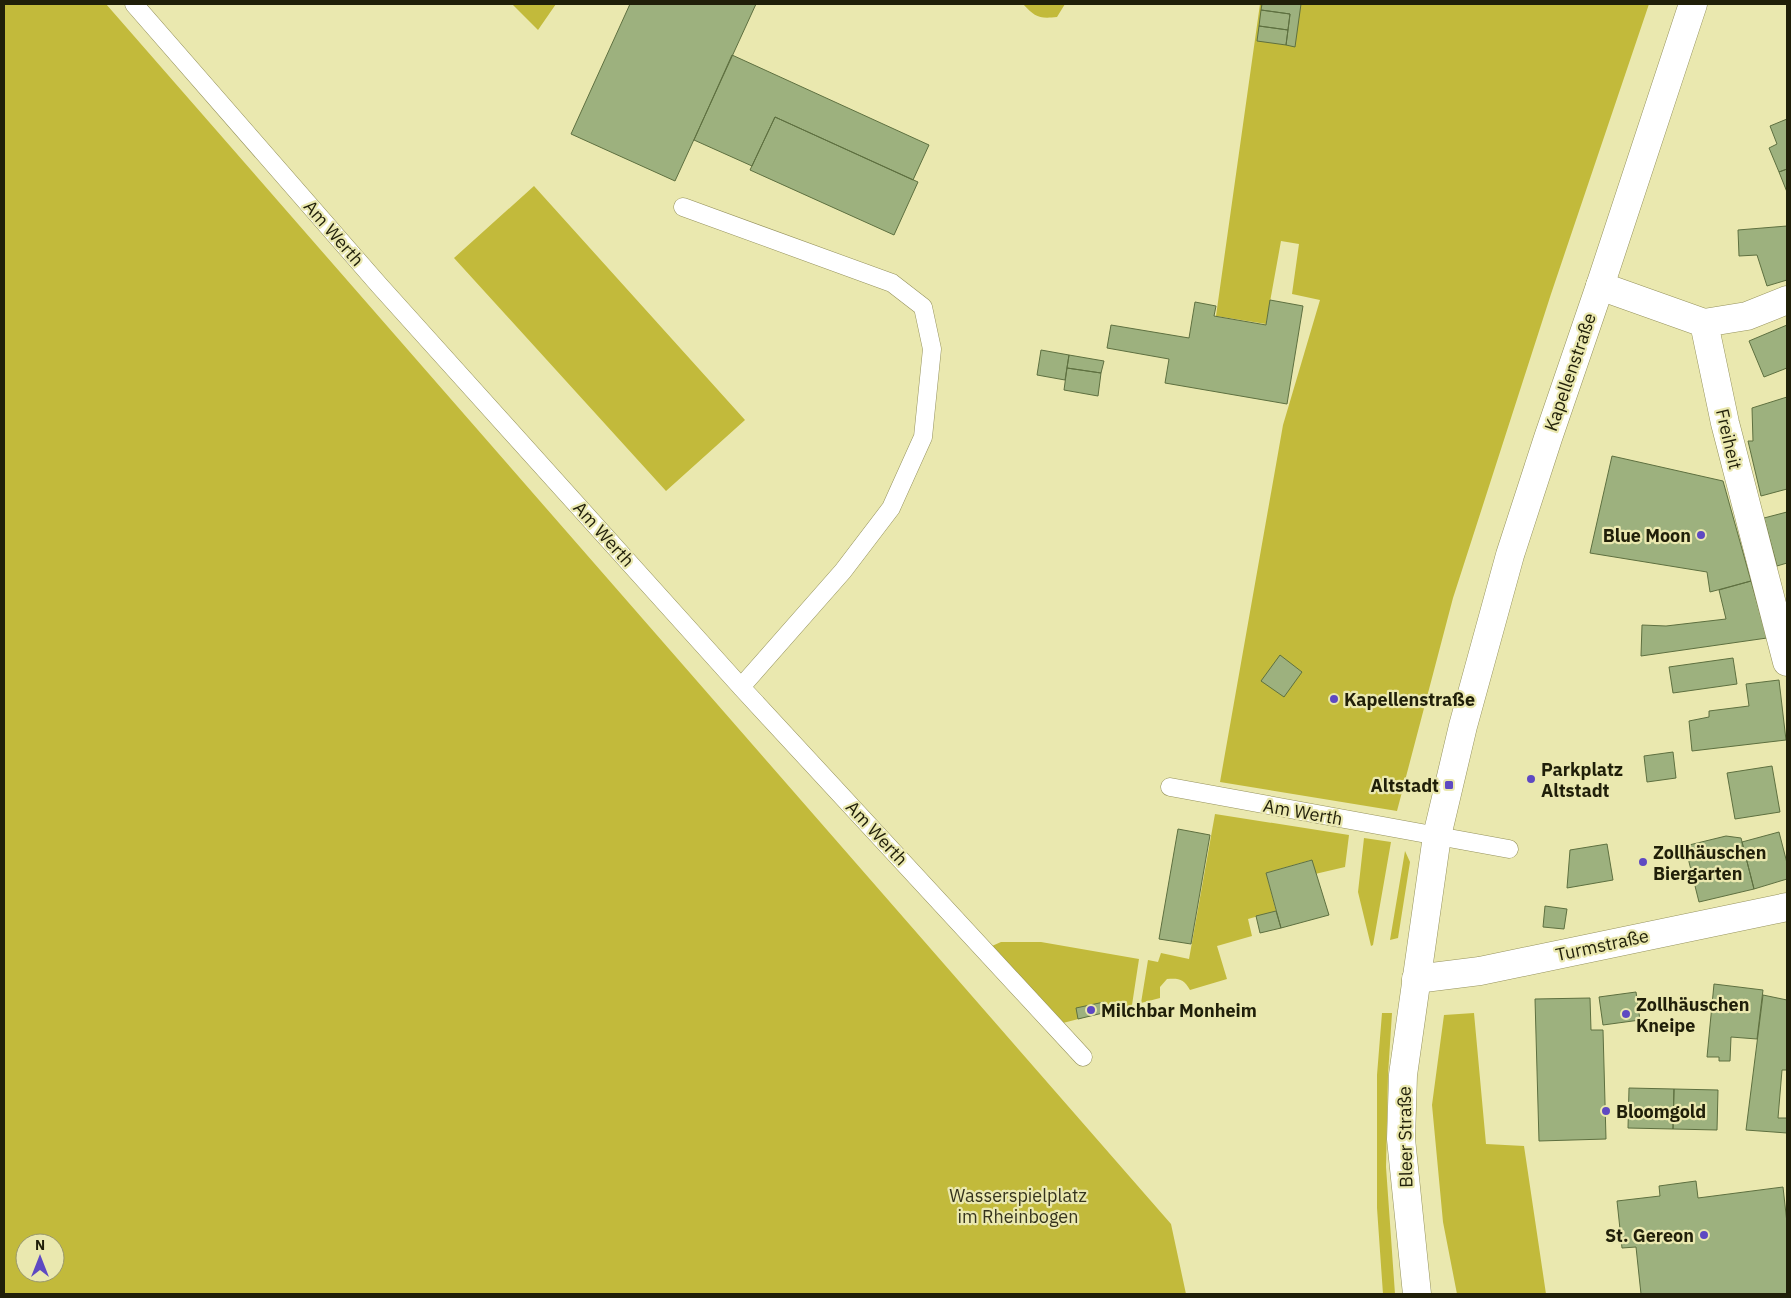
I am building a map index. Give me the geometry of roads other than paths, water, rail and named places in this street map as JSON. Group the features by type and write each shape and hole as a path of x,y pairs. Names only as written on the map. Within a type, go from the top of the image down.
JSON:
{"street":[{"name":"Kapellenstraße","path":"1416,979 1437,836 1462,726 1510,555 1693,4"},
{"path":"1600,286 1704,322 1747,316 1787,300"},
{"name":"Freiheit","path":"1704,322 1725,423 1787,662"},
{"name":"Turmstraße","path":"1416,979 1480,971 1787,907"},
{"name":"Bleer Straße","path":"1416,979 1403,1075 1402,1139 1417,1294"}],"lane":[{"name":"Am Werth","path":"134,4 379,284 741,687 1083,1057"},
{"path":"683,207 892,283 923,307 932,349 923,436 891,508 843,571 741,687"},
{"name":"Am Werth","path":"1170,787 1509,849"}],"place":[{"name":"Blue Moon","path":"1701,535"},
{"name":"Kapellenstraße","path":"1334,699"},
{"name":"Parkplatz Altstadt","path":"1531,779"},
{"name":"Altstadt","path":"1449,785"},
{"name":"Zollhäuschen Biergarten","path":"1643,862"},
{"name":"Milchbar Monheim","path":"1091,1010"},
{"name":"Zollhäuschen Kneipe","path":"1626,1014"},
{"name":"Bloomgold","path":"1606,1111"},
{"name":"St. Gereon","path":"1704,1235"}],"park label":[{"name":"Wasserspielplatz im Rheinbogen","path":"1018,1205"}]}
